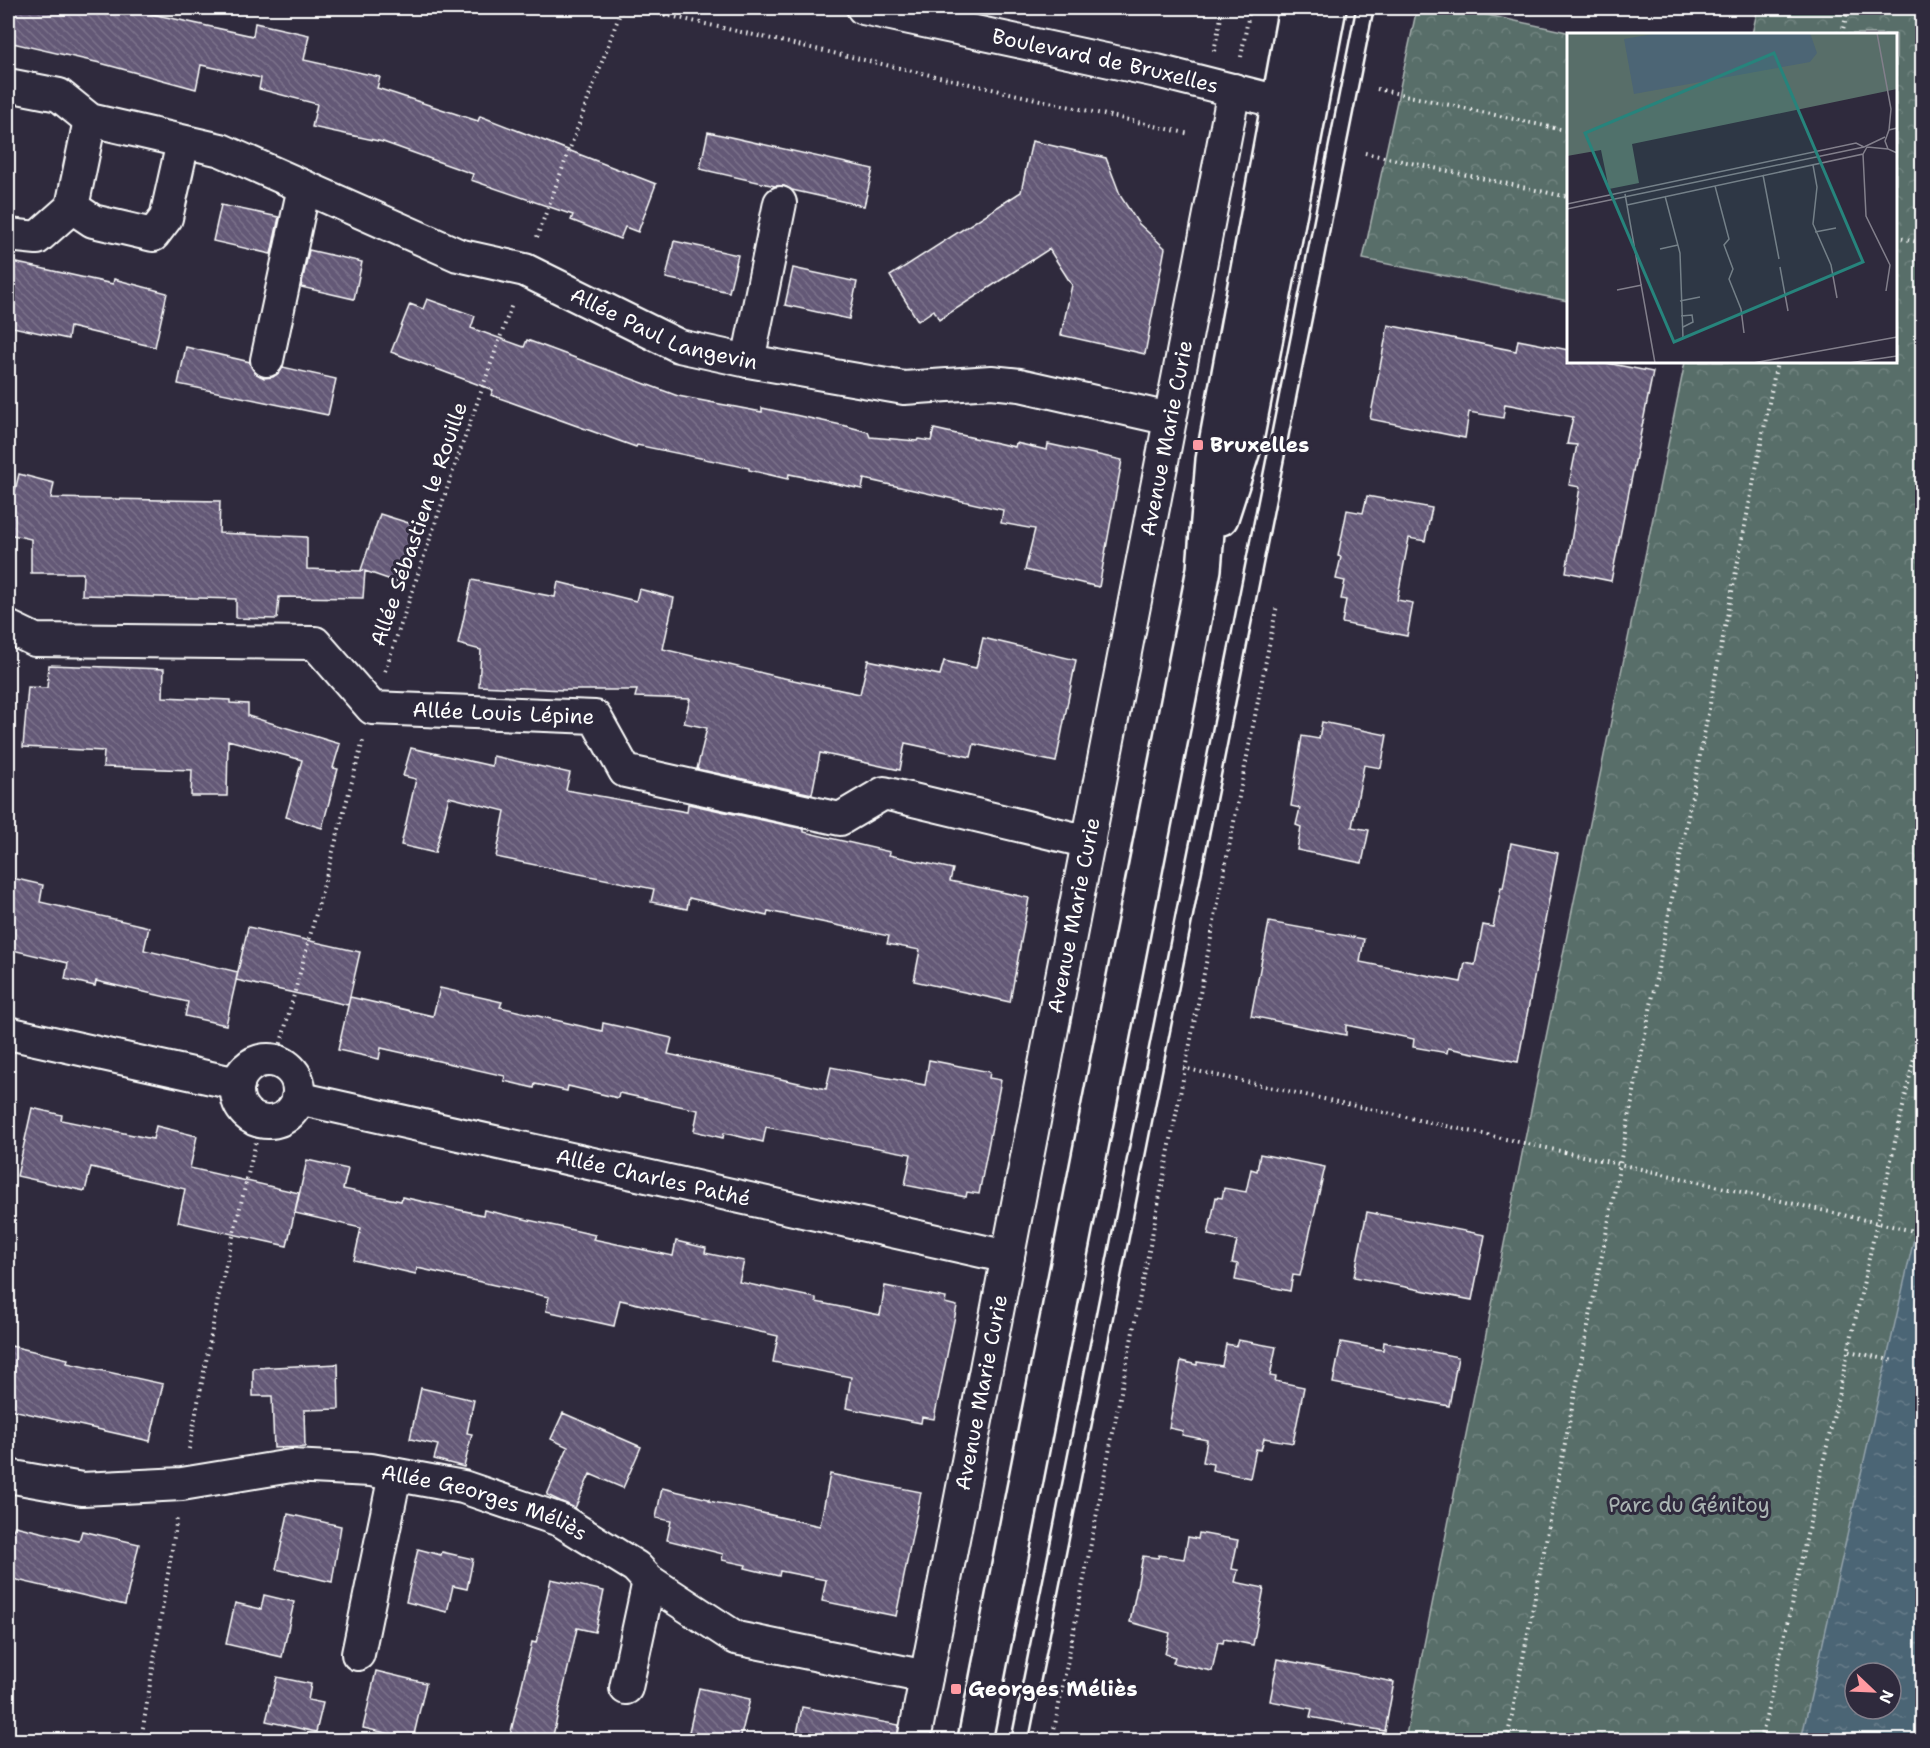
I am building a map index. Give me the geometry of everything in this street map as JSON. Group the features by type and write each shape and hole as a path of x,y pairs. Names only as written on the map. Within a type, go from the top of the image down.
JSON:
{"main road":[{"path":"1296,8 1317,111"},
{"path":"975,1740 1204,568 1246,441 1317,111 1329,8"}],"street":[{"name":"Boulevard de Bruxelles","path":"863,8 1145,68 1317,111"},
{"name":"Allée Paul Langevin","path":"8,85 59,95 90,120 221,150 458,255 525,270 679,346 748,361 904,387 991,382 1020,385 1170,419"},
{"name":"Avenue Marie Curie","path":"914,1740 1234,90"},
{"path":"8,235 37,238 72,207 90,120"},
{"path":"72,207 93,221 153,235 166,218 183,142"},
{"path":"267,360 304,187"},
{"path":"748,361 780,203"},
{"path":"8,627 35,640 315,643 372,708"},
{"name":"Allée Louis Lépine","path":"372,708 595,717 624,771 840,819 884,793 1089,842"},
{"path":"8,1033 238,1084"},
{"path":"263,1060 276,1061 286,1066 295,1075 299,1086 298,1098 294,1109 285,1118 273,1122 261,1122 250,1116 242,1107 237,1096 238,1084 243,1073 252,1064 263,1060"},
{"name":"Allée Charles Pathé","path":"298,1098 1008,1257"},
{"name":"Allée Georges Méliès","path":"8,1476 82,1489 182,1484 291,1466 371,1470 464,1487 561,1520 636,1568 650,1581 736,1638 926,1677"},
{"path":"358,1654 395,1475"},
{"path":"626,1688 650,1581"}],"lane":[{"path":"1020,1740 1155,1062 1317,111 1365,8"}],"path":[{"name":"Allée Sébastien le Rouille","path":"276,1061 372,708 452,474 622,8"},
{"path":"635,8 1197,135"},
{"path":"1234,90 1251,8"},
{"path":"1842,33 1848,8"},
{"path":"1375,100 1379,79"},
{"path":"1377,89 1567,131"},
{"path":"1363,164 1367,142"},
{"path":"1365,153 1567,197"},
{"path":"1897,237 1923,243"},
{"path":"1507,1740 1777,363"},
{"path":"1052,1740 1278,598"},
{"path":"1761,1740 1923,1022"},
{"path":"1155,1062 1923,1233"},
{"path":"141,1740 182,1484 219,1294 261,1122"},
{"path":"1849,1351 1894,1361"}],"green space":[{"path":"1417,8 1455,8 1571,33 1567,33 1567,301 1363,259"},
{"name":"Parc du Génitoy","path":"1758,8 1922,8 1922,1740 1405,1740 1524,1144 1685,363 1897,363 1897,33 1752,33"}],"water":[{"path":"1922,1203 1922,1740 1801,1740"}],"building":[{"path":"8,8 125,8 253,36 255,23 309,35 304,60 380,77 377,88 478,121 480,116 656,184 638,232 625,227 620,239 571,220 573,215 471,180 473,174 383,142 312,127 317,104 259,89 261,78 201,65 196,89 100,63 8,42"},
{"path":"708,132 873,169 864,206 792,190 784,186 700,169"},
{"path":"1032,141 1106,158 1121,197 1138,223 1165,248 1145,354 1061,335 1072,285 1049,249 939,320 934,310 918,321 890,276 1021,192"},
{"path":"221,205 279,217 271,254 213,241"},
{"path":"674,241 738,255 729,292 666,278"},
{"path":"309,250 362,262 354,299 301,287"},
{"path":"8,261 113,284 114,279 167,293 155,347 70,327 68,339 8,326"},
{"path":"793,268 857,282 849,319 785,305"},
{"path":"427,299 475,316 471,328 524,347 527,340 678,396 762,412 762,408 846,426 868,432 870,437 931,441 934,429 1015,447 1016,443 1047,450 1048,444 1122,460 1099,587 1025,570 1035,529 1001,523 1003,510 864,479 862,489 789,474 788,479 749,470 749,468 637,445 636,447 491,395 493,390 391,352 410,304 423,309"},
{"path":"1388,325 1516,351 1518,340 1567,350 1567,363 1607,363 1653,372 1611,581 1566,572 1580,487 1569,485 1577,445 1567,444 1573,417 1505,404 1503,418 1469,412 1465,438 1370,419"},
{"path":"186,347 250,362 255,373 264,378 273,377 283,367 336,379 328,415 178,384"},
{"path":"19,474 54,483 51,498 220,501 219,533 307,537 307,569 363,571 361,570 380,514 415,525 397,582 365,571 363,598 279,597 277,619 236,618 236,599 82,595 83,573 31,573 31,539 8,534 8,520"},
{"path":"1367,496 1432,508 1425,541 1409,538 1397,600 1413,603 1407,636 1342,623 1346,600 1341,599 1345,581 1336,579 1347,510 1363,513"},
{"path":"472,580 555,597 558,582 636,601 639,589 674,598 663,649 860,694 868,660 940,675 944,661 976,668 983,638 1076,660 1056,762 974,744 971,757 905,743 900,770 820,753 812,794 697,769 707,728 684,723 690,699 635,697 637,690 564,690 479,686 481,650 458,644"},
{"path":"49,665 164,669 163,697 230,700 230,703 248,704 248,716 340,744 333,768 338,769 322,828 286,817 302,760 228,740 227,796 191,796 192,770 103,767 104,751 23,747 28,687 47,688"},
{"path":"1322,722 1387,735 1381,768 1364,765 1352,827 1369,830 1362,863 1297,850 1301,827 1296,825 1300,808 1291,806 1302,736 1319,739"},
{"path":"411,748 492,766 493,756 570,773 566,790 687,812 688,804 804,829 804,832 890,852 889,855 953,869 950,881 1029,898 1010,1002 914,981 920,950 887,944 889,936 768,911 767,916 689,898 687,909 651,902 654,889 496,857 505,811 449,797 435,853 401,845 416,779 403,776"},
{"path":"1511,843 1558,853 1518,1062 1448,1048 1447,1053 1413,1047 1414,1039 1346,1025 1346,1035 1251,1016 1269,922 1364,939 1360,962 1461,982 1465,963 1475,965 1483,925 1493,927"},
{"path":"8,877 43,885 40,902 149,927 144,950 238,972 226,1025 185,1016 188,1002 96,981 95,986 65,979 68,963 8,949"},
{"path":"248,927 360,952 348,1005 236,980"},
{"path":"440,988 502,1002 500,1007 602,1031 603,1023 672,1038 668,1054 826,1089 831,1067 925,1085 929,1060 990,1072 989,1078 1001,1080 979,1194 967,1192 966,1197 905,1185 911,1154 766,1127 763,1142 724,1133 723,1138 694,1131 698,1110 619,1093 618,1098 568,1086 567,1091 535,1084 534,1088 504,1081 505,1076 381,1048 379,1059 338,1050 350,997 433,1016"},
{"path":"32,1108 62,1115 61,1120 153,1139 156,1126 197,1136 190,1168 299,1193 287,1246 178,1222 185,1189 91,1167 85,1191 17,1176"},
{"path":"1260,1154 1325,1167 1300,1276 1293,1275 1290,1291 1235,1280 1238,1264 1232,1263 1237,1241 1208,1235 1216,1197 1222,1198 1224,1188 1246,1192 1251,1169 1257,1171"},
{"path":"307,1160 348,1169 343,1189 401,1201 402,1197 483,1215 484,1210 595,1235 593,1239 673,1256 676,1241 706,1248 705,1253 744,1261 739,1282 816,1298 816,1302 880,1315 885,1286 946,1298 945,1303 957,1306 934,1419 922,1417 921,1423 846,1408 851,1377 773,1362 778,1336 620,1300 614,1326 546,1311 549,1297 417,1268 416,1274 354,1260 361,1228 295,1213"},
{"path":"1367,1212 1485,1235 1472,1300 1354,1277"},
{"path":"1238,1340 1276,1347 1270,1376 1276,1377 1275,1381 1304,1387 1293,1443 1264,1438 1261,1450 1256,1449 1250,1478 1212,1470 1213,1464 1203,1462 1207,1440 1182,1435 1183,1431 1169,1428 1181,1361 1197,1365 1197,1362 1222,1366 1226,1344 1236,1346"},
{"path":"1341,1342 1383,1350 1384,1342 1458,1357 1449,1406 1333,1383"},
{"path":"11,1346 68,1359 67,1363 163,1384 150,1441 8,1409 8,1361"},
{"path":"338,1364 339,1409 304,1410 305,1447 274,1448 272,1396 253,1396 253,1368"},
{"path":"421,1388 474,1400 467,1433 472,1434 464,1467 434,1459 438,1445 410,1439"},
{"path":"563,1413 641,1447 623,1488 590,1474 575,1508 547,1495 568,1447 551,1439"},
{"path":"830,1474 921,1492 896,1616 822,1601 826,1580 780,1571 779,1576 745,1568 746,1565 722,1560 723,1554 667,1540 671,1521 656,1518 662,1488 820,1526"},
{"path":"288,1514 341,1526 332,1582 276,1569"},
{"path":"15,1526 79,1541 82,1531 139,1544 125,1605 8,1578 8,1529 13,1530"},
{"path":"1199,1533 1238,1540 1232,1569 1238,1570 1235,1582 1264,1588 1253,1645 1224,1639 1223,1643 1218,1642 1212,1671 1173,1663 1175,1657 1165,1654 1170,1633 1130,1622 1143,1556 1158,1558 1159,1555 1184,1559 1188,1537 1198,1539"},
{"path":"418,1549 473,1559 467,1589 453,1586 447,1612 406,1602"},
{"path":"551,1579 604,1591 595,1632 577,1628 552,1740 509,1740 532,1642 536,1643"},
{"path":"264,1595 294,1602 282,1657 226,1644 235,1603 261,1609"},
{"path":"1278,1659 1394,1682 1385,1731 1310,1717 1312,1709 1270,1701"},
{"path":"376,1671 426,1683 413,1739 363,1728"},
{"path":"277,1677 311,1684 308,1700 323,1703 316,1732 266,1721"},
{"path":"699,1688 750,1699 740,1740 725,1740 689,1732"},
{"path":"802,1707 899,1725 897,1740 796,1740"}],"place":[{"name":"Bruxelles","path":"1198,445"},
{"name":"Georges Méliès","path":"956,1689"}]}
